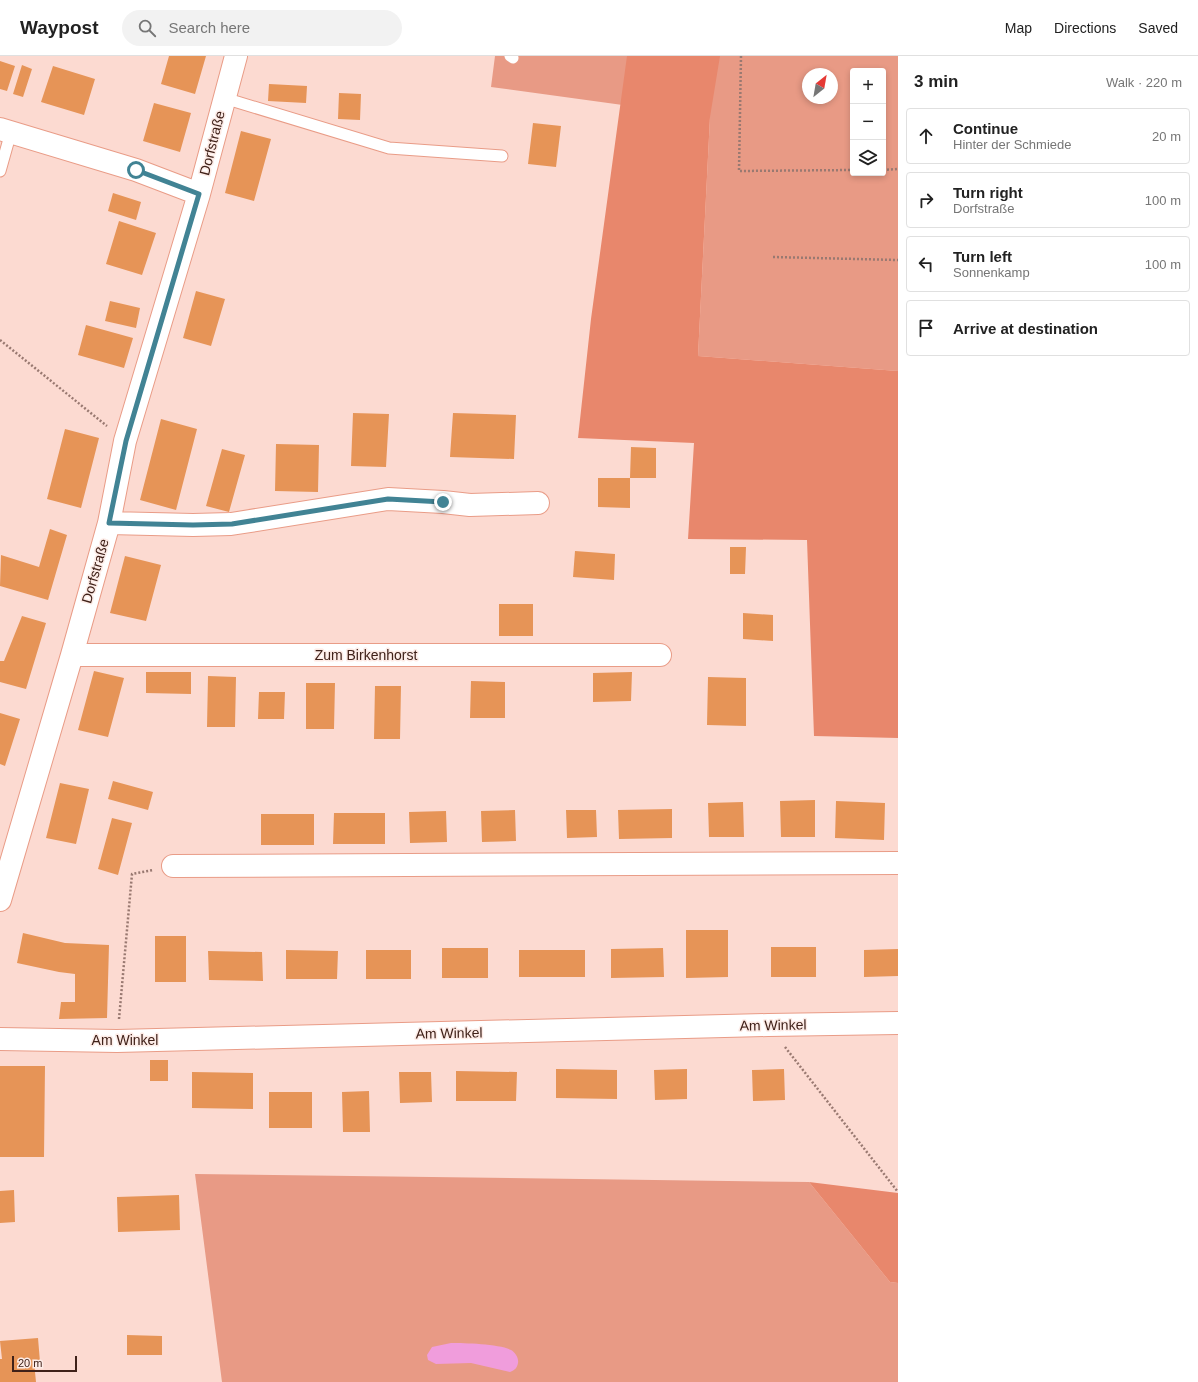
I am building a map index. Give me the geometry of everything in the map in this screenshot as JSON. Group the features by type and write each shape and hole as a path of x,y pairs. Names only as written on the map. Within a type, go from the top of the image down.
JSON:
{"street":[{"name":"Dorfstraße","path":"0,900 109,523 126,441 199,194 236,56"},
{"path":"6,131 136,170 199,194"},
{"path":"109,523 193,525 232,524 388,499 470,505 538,503"},
{"name":"Zum Birkenhorst","path":"72,655 660,655"},
{"path":"173,866 898,863"},
{"name":"Am Winkel","path":"0,1039 117,1041 898,1023"}],"lane":[{"path":"224,98 389,148 502,156"},
{"path":"0,171 6,131"}],"path":[{"path":"741,56 739,171 850,170"},
{"path":"886,170 898,169"},
{"path":"773,257 898,260"},
{"path":"0,340 126,441"},
{"path":"117,1041 132,874 173,866"},
{"path":"768,1025 898,1192"}],"shaded area":[{"path":"495,56 898,56 898,371 698,356 710,117 491,87"},
{"path":"627,56 720,56 710,117 698,356 898,371 898,738 814,736 807,540 688,539 694,443 578,438 591,319"},
{"path":"195,1174 809,1182 890,1282 898,1283 898,1382 222,1382"},
{"path":"809,1182 898,1193 898,1283 890,1282"},
{"path":"451,1343 482,1344 506,1348 515,1354 518,1359 518,1365 516,1369 510,1372 471,1363 436,1364 428,1360 427,1355 432,1347"}],"building":[{"path":"169,56 206,56 195,94 161,84"},
{"path":"0,61 15,66 7,91 0,89"},
{"path":"22,65 32,69 23,97 13,94"},
{"path":"53,66 95,79 84,115 41,102"},
{"path":"269,84 307,86 306,103 268,101"},
{"path":"339,93 361,94 360,120 338,119"},
{"path":"154,103 191,113 180,152 143,141"},
{"path":"533,123 561,126 556,167 528,164"},
{"path":"241,131 271,139 254,201 225,193"},
{"path":"113,193 141,202 136,220 108,211"},
{"path":"119,221 156,233 142,275 106,264"},
{"path":"196,291 225,299 211,346 183,338"},
{"path":"110,301 140,308 136,328 105,321"},
{"path":"86,325 133,338 124,368 78,355"},
{"path":"353,413 389,414 386,467 351,466"},
{"path":"453,413 516,415 514,459 450,457"},
{"path":"161,419 197,429 176,510 140,500"},
{"path":"65,429 99,438 81,508 47,499"},
{"path":"276,444 319,445 318,492 275,491"},
{"path":"631,447 656,448 656,478 630,478"},
{"path":"222,449 245,455 229,512 206,506"},
{"path":"598,478 630,478 630,508 598,507"},
{"path":"50,529 67,535 48,600 0,586 1,555 39,567"},
{"path":"730,547 746,547 745,574 730,574"},
{"path":"575,551 615,554 614,580 573,577"},
{"path":"125,556 161,565 146,621 110,613"},
{"path":"499,604 533,604 533,636 499,636"},
{"path":"743,613 773,615 773,641 743,639"},
{"path":"22,616 46,623 26,689 0,682 0,661 4,661"},
{"path":"94,671 124,678 108,737 78,730"},
{"path":"146,672 191,672 191,694 146,693"},
{"path":"632,672 631,701 593,702 593,673"},
{"path":"208,676 236,677 235,727 207,727"},
{"path":"708,677 746,678 746,726 707,725"},
{"path":"471,681 505,682 505,718 470,718"},
{"path":"306,683 335,683 334,729 306,729"},
{"path":"375,686 401,686 400,739 374,739"},
{"path":"259,692 285,692 284,719 258,719"},
{"path":"0,713 20,719 5,766 0,764"},
{"path":"113,781 153,792 148,810 108,799"},
{"path":"60,783 89,789 76,844 46,838"},
{"path":"815,800 815,837 781,837 780,801"},
{"path":"836,801 885,803 884,840 835,838"},
{"path":"743,802 744,837 709,837 708,803"},
{"path":"672,809 672,838 619,839 618,810"},
{"path":"515,810 516,841 482,842 481,811"},
{"path":"566,810 596,810 597,837 567,838"},
{"path":"446,811 447,842 410,843 409,812"},
{"path":"334,813 385,813 385,844 333,844"},
{"path":"261,814 314,814 314,845 261,845"},
{"path":"112,818 132,823 118,875 98,869"},
{"path":"686,930 728,930 728,977 686,978"},
{"path":"23,933 65,943 109,945 107,1018 59,1019 61,1002 75,1002 75,974 17,963"},
{"path":"155,936 186,936 186,982 155,982"},
{"path":"771,947 816,947 816,977 771,977"},
{"path":"442,948 488,948 488,978 442,978"},
{"path":"663,948 664,977 611,978 611,949"},
{"path":"898,949 898,976 864,977 864,950"},
{"path":"286,950 338,951 337,979 286,979"},
{"path":"366,950 411,950 411,979 366,979"},
{"path":"519,950 585,950 585,977 519,977"},
{"path":"208,951 262,952 263,981 209,980"},
{"path":"150,1060 168,1060 168,1081 150,1081"},
{"path":"0,1066 45,1066 44,1157 0,1157"},
{"path":"556,1069 617,1070 617,1099 556,1098"},
{"path":"687,1069 687,1099 655,1100 654,1070"},
{"path":"784,1069 785,1100 753,1101 752,1070"},
{"path":"456,1071 517,1072 516,1101 456,1101"},
{"path":"192,1072 253,1073 253,1109 192,1108"},
{"path":"399,1072 431,1072 432,1102 400,1103"},
{"path":"369,1091 370,1132 343,1132 342,1092"},
{"path":"269,1092 312,1092 312,1128 269,1128"},
{"path":"14,1190 15,1222 0,1223 0,1191"},
{"path":"179,1195 180,1230 118,1232 117,1197"},
{"path":"127,1335 162,1336 162,1355 127,1355"},
{"path":"38,1338 40,1362 34,1362 36,1382 0,1382 0,1359 2,1359 0,1341"}],"route":[{"path":"136,170 199,194 126,441 109,523 193,525 232,524 388,499 443,502"}]}
